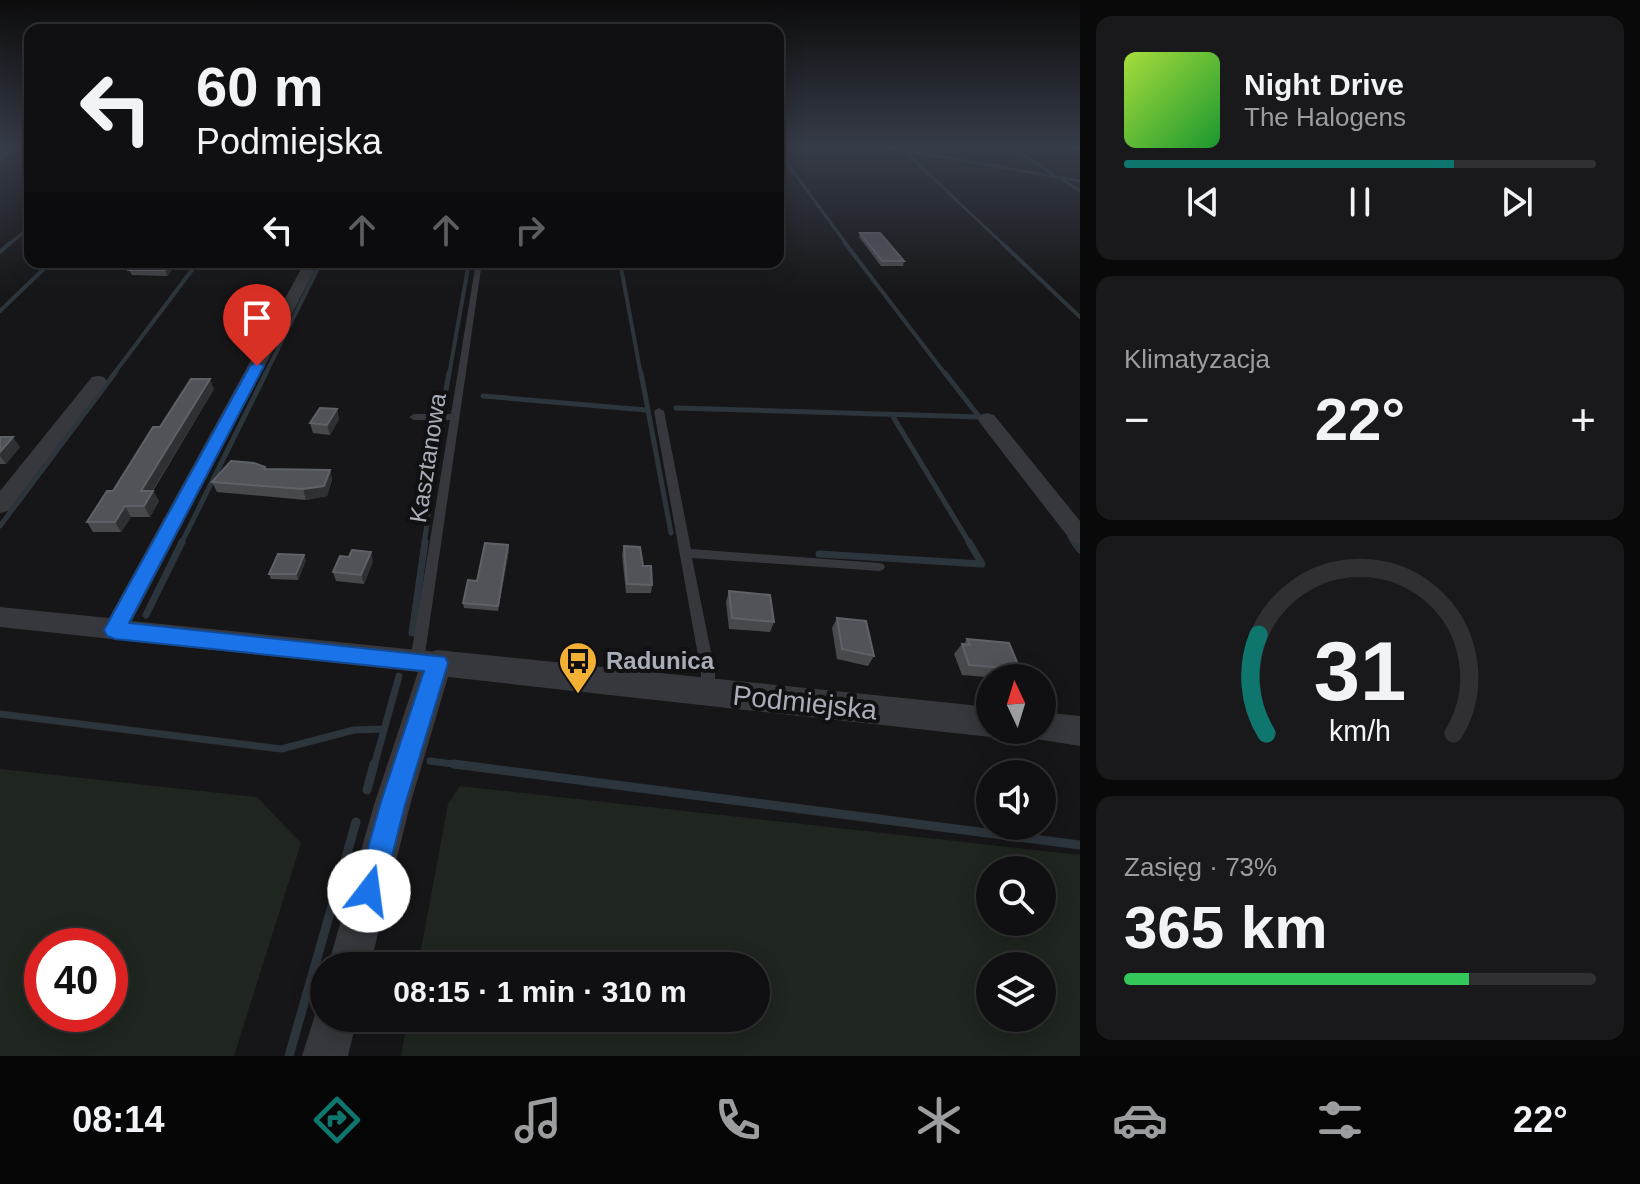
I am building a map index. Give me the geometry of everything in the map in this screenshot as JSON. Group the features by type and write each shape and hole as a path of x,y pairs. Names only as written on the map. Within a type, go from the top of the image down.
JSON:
{"street":[{"path":"115,630 309,268"},
{"path":"0,506 98,381"},
{"path":"987,419 1080,536"},
{"name":"Podmiejska","path":"0,617 976,721"},
{"path":"353,952 427,662"},
{"path":"1056,728 1080,731"},
{"path":"325,1056 331,1032"}],"lane":[{"name":"Kasztanowa","path":"427,662 454,417 478,268"},
{"path":"659,411 708,672 708,692"},
{"path":"414,417 454,417"},
{"path":"687,553 879,567"}],"shaded area":[{"path":"0,769 257,797 301,843 234,1056 0,1056"},
{"path":"460,786 1080,855 1080,1056 401,1056 405,1032 770,1032 770,952 421,952 448,804"}],"building":[{"path":"860,233 880,233 904,261 882,261"},
{"path":"131,268 167,268 165,270 129,270"},
{"path":"191,379 210,379 141,491 153,491 144,506 125,506 115,522 87,522 107,491 113,491 153,427 160,427"},
{"path":"320,408 337,409 327,425 310,423"},
{"path":"0,437 13,437 0,452"},
{"path":"231,461 254,463 264,469 330,470 324,486 303,489 212,482"},
{"path":"485,543 508,545 498,606 463,603 468,580 477,581"},
{"path":"624,546 640,547 643,566 651,566 652,585 627,584"},
{"path":"352,550 371,552 361,575 333,572 340,556 349,557"},
{"path":"278,554 304,555 296,574 269,574"},
{"path":"729,591 770,595 774,622 732,618"},
{"path":"837,618 866,621 874,656 842,649"},
{"path":"967,639 1009,643 1018,664 969,665 962,644 970,645"}],"waterway":[{"path":"811,195 847,245"},
{"path":"951,195 1004,245"},
{"path":"8,245 24,232"},
{"path":"0,252 10,243"},
{"path":"845,243 946,375"},
{"path":"1002,243 1080,317"},
{"path":"0,311 45,268"},
{"path":"113,375 193,268"},
{"path":"265,375 318,268"},
{"path":"449,375 468,268"},
{"path":"621,268 641,375"},
{"path":"0,526 115,373"},
{"path":"181,544 266,373"},
{"path":"442,412 449,373"},
{"path":"641,373 671,533"},
{"path":"945,373 979,417"},
{"path":"483,396 646,410"},
{"path":"676,408 979,417"},
{"path":"892,415 970,544"},
{"path":"979,417 984,423"},
{"path":"434,463 442,425"},
{"path":"424,544 433,482"},
{"path":"1070,537 1075,544"},
{"path":"146,615 182,542"},
{"path":"412,633 425,542"},
{"path":"819,554 982,564 969,542"},
{"path":"1074,542 1080,550"},
{"path":"374,766 399,676"},
{"path":"0,714 281,749 354,730 384,729"},
{"path":"430,761 469,766"},
{"path":"367,790 374,764"},
{"path":"454,764 1080,845"},
{"path":"289,1056 356,822"}],"place":[{"name":"Radunica","path":"578,695"}],"route":[{"path":"257,366 115,630 437,663 392,805 369,891"}]}
